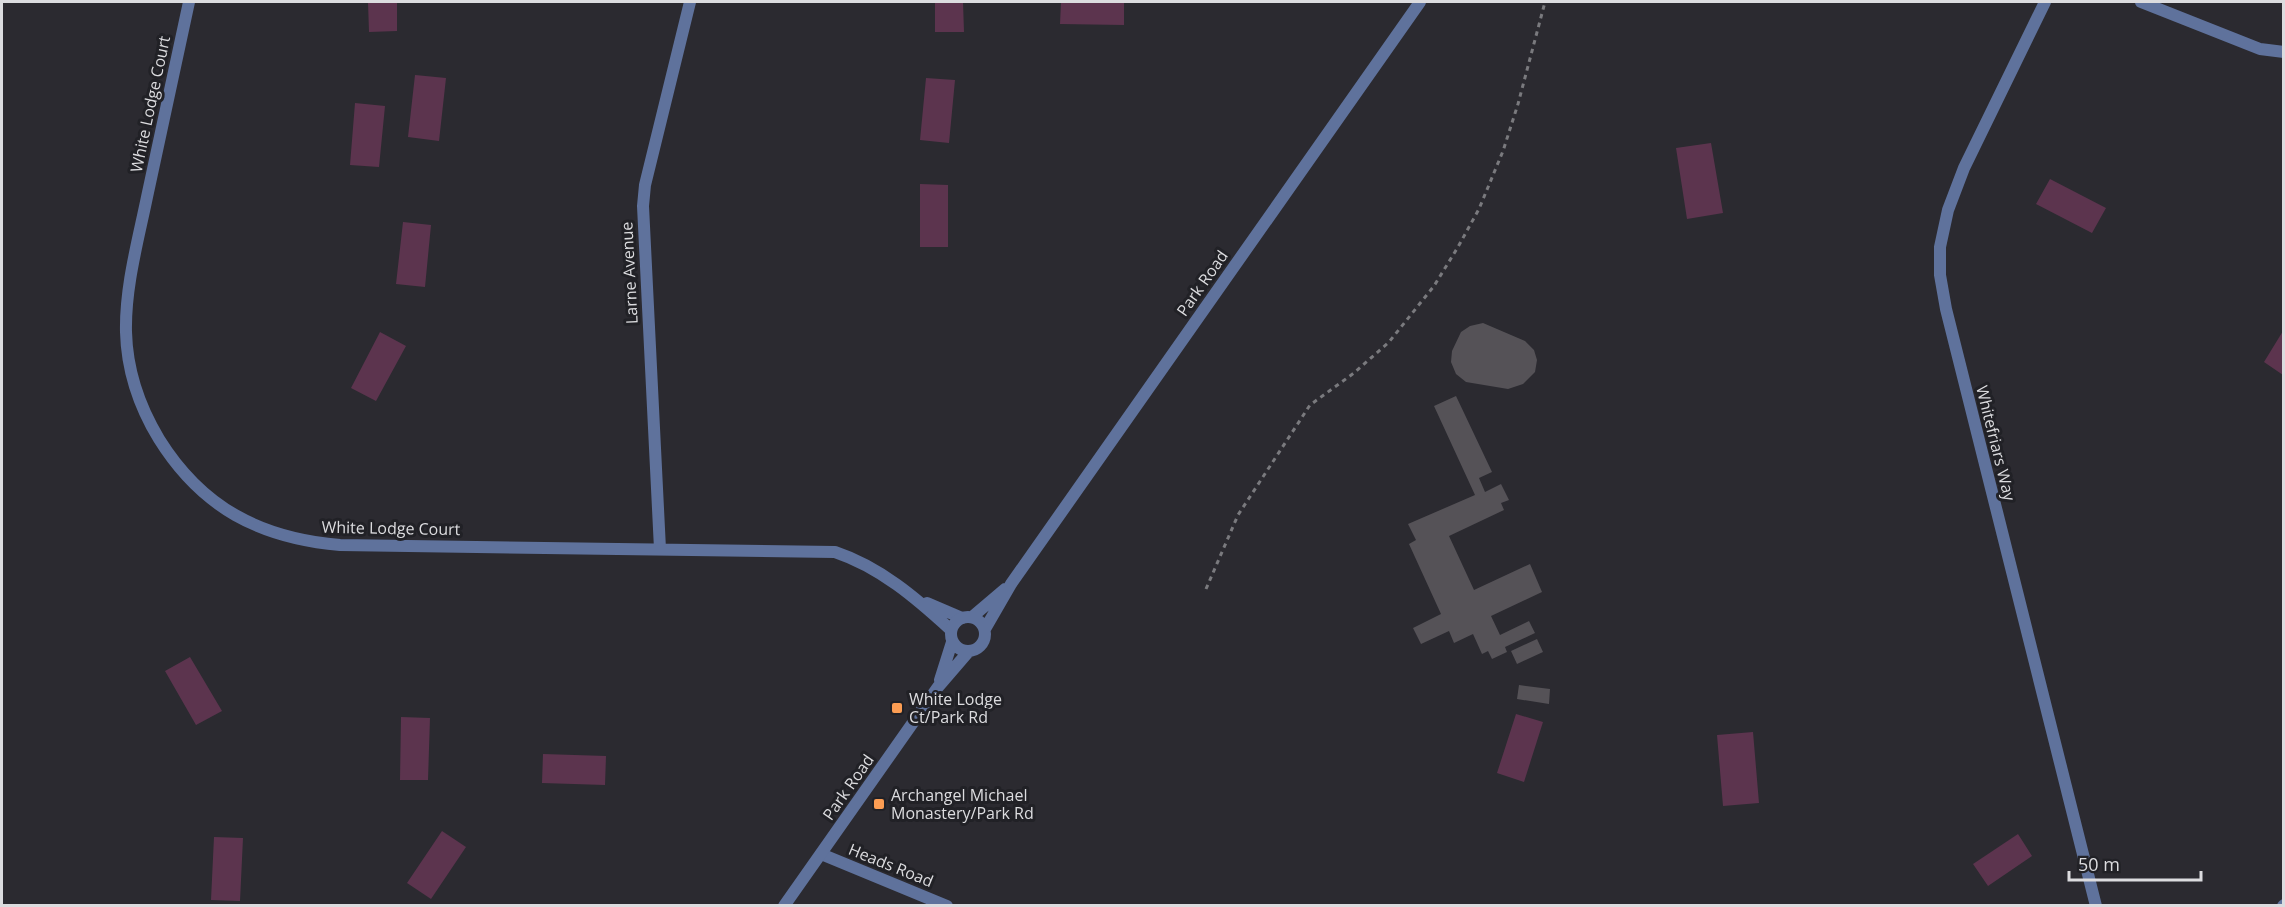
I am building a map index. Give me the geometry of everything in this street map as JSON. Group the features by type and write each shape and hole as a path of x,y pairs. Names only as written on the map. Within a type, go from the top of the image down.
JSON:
{"street":[{"name":"White Lodge Court","path":"189,2 135,252 126,305 128,361 137,398 174,463 197,488 229,512 276,534 309,542 340,545 835,552 864,563 918,599 967,617"},
{"name":"Larne Avenue","path":"660,549 643,206 645,185 690,2"},
{"name":"Park Road","path":"985,629 1011,584 1420,2"},
{"name":"Whitefriars Way","path":"2045,2 1964,168 1947,210 1940,248 1940,275 1946,309 2096,906"},
{"path":"2141,2 2260,49 2283,52"},
{"name":"Park Road","path":"967,617 1011,584"},
{"name":"White Lodge Court","path":"918,599 952,636"},
{"path":"967,617 980,621 985,629 985,640 969,651 959,649 952,636 953,625 967,617"},
{"name":"Park Road","path":"938,687 952,636"},
{"name":"Park Road","path":"784,906 938,687 969,651"},
{"name":"Heads Road","path":"821,854 948,906"}],"path":[{"path":"1206,589 1238,515 1310,405 1389,342 1434,286 1458,248 1479,209 1503,151 1545,2"}],"shaded area":[{"path":"368,2 397,2 397,31 369,32"},
{"path":"935,2 963,2 964,32 935,32"},
{"path":"1061,2 1124,2 1124,25 1060,24"},
{"path":"415,75 446,78 439,141 408,137"},
{"path":"926,78 955,80 949,143 920,140"},
{"path":"355,103 385,106 379,167 350,165"},
{"path":"1711,143 1723,213 1687,219 1676,148"},
{"path":"2050,179 2106,208 2092,233 2036,204"},
{"path":"920,184 948,185 948,247 920,247"},
{"path":"403,222 431,225 425,287 396,284"},
{"path":"2283,331 2284,375 2264,362"},
{"path":"380,332 406,346 376,401 351,388"},
{"path":"190,657 222,711 196,725 165,671"},
{"path":"1516,714 1543,722 1524,782 1497,773"},
{"path":"401,717 430,718 428,780 400,780"},
{"path":"1753,732 1759,803 1723,806 1717,735"},
{"path":"543,754 606,756 605,785 542,783"},
{"path":"442,831 466,847 431,899 407,883"},
{"path":"2018,834 2032,856 1988,886 1973,864"},
{"path":"214,837 243,838 240,901 211,900"}],"building":[{"path":"1483,323 1525,341 1534,350 1537,360 1535,372 1523,384 1508,389 1466,382 1456,374 1451,362 1452,351 1461,332 1470,326"},
{"path":"1456,396 1492,472 1479,478 1485,492 1501,484 1509,500 1501,503 1504,510 1449,536 1474,590 1530,564 1542,592 1491,616 1500,635 1529,621 1535,633 1505,647 1507,652 1492,659 1488,651 1482,654 1473,634 1454,643 1449,631 1421,644 1413,628 1441,614 1409,544 1416,540 1408,524 1475,495 1434,406"},
{"path":"1537,639 1543,652 1517,664 1511,651"},
{"path":"1519,685 1550,689 1549,704 1517,699"}],"place":[{"name":"White Lodge Ct/Park Rd","path":"897,708"},
{"name":"Archangel Michael Monastery/Park Rd","path":"879,804"}]}
